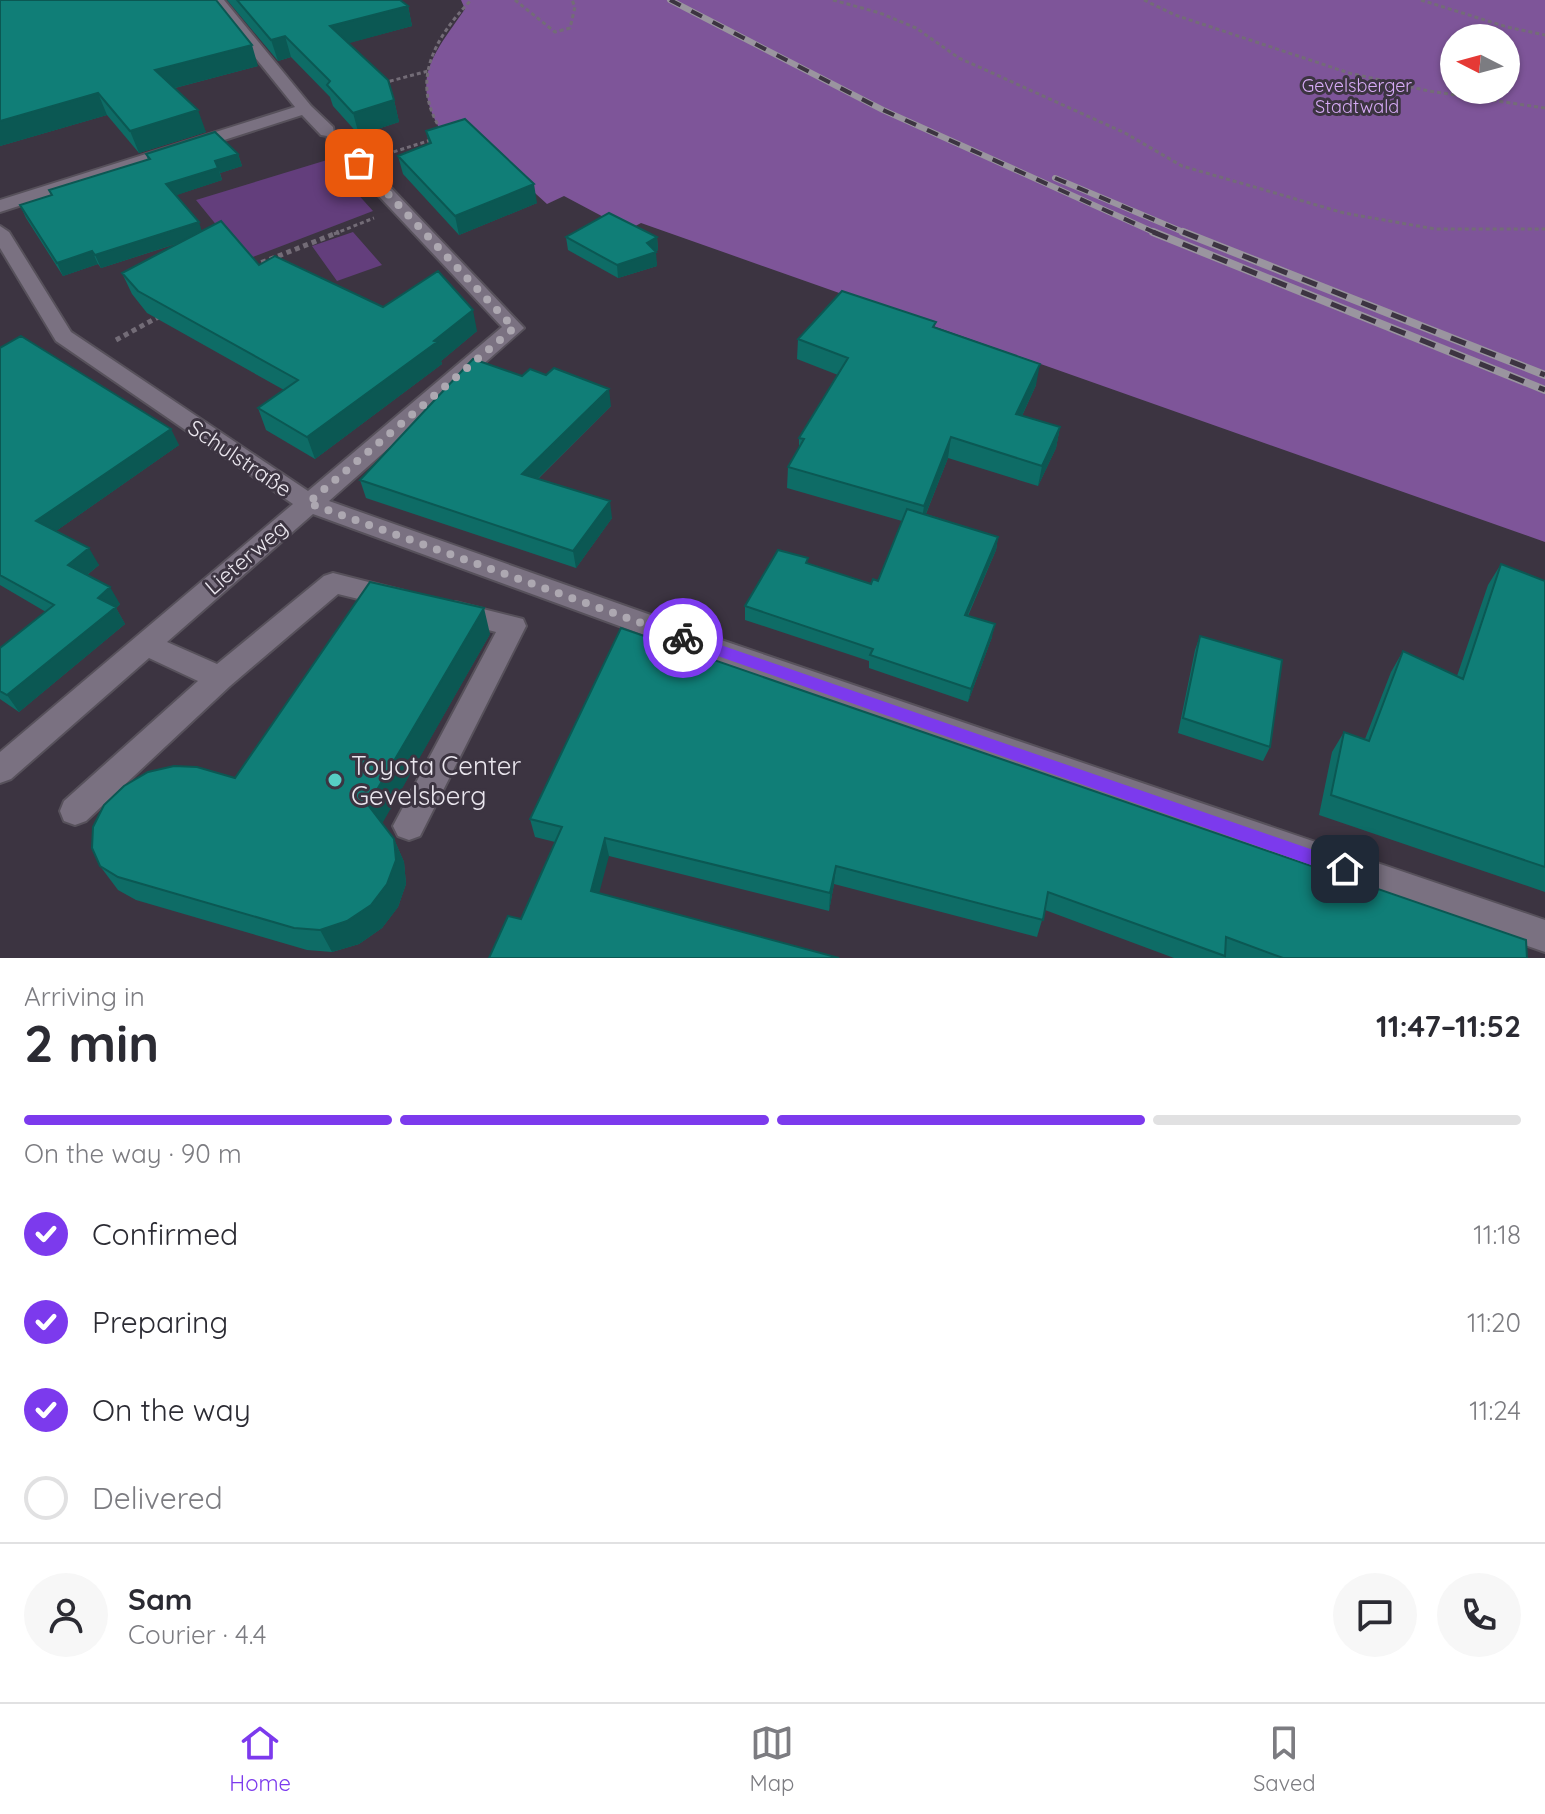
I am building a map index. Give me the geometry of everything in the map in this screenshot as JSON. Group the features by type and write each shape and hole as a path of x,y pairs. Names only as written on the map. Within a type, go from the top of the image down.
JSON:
{"street":[{"name":"Lieterweg","path":"0,770 514,328 305,109 216,0"},
{"path":"0,206 305,109"},
{"name":"Schulstraße","path":"0,232 63,336 86,355 308,503 717,650 1545,936"},
{"path":"75,811 220,678 333,583 513,626 409,826"},
{"path":"349,617 366,592"},
{"path":"145,644 220,678"}],"path":[{"path":"359,163 444,136 431,114 425,95 428,71 454,16 471,0"},
{"path":"515,0 555,32 570,28 575,7 572,0"},
{"path":"833,0 880,13 916,28 959,58 1125,133 1182,166 1344,213 1435,229 1545,229"},
{"path":"1144,0 1175,15 1349,73 1429,91 1545,108"},
{"path":"1421,0 1507,27 1545,35"},
{"path":"382,84 428,71"},
{"path":"250,268 402,208"},
{"path":"86,355 164,314"}],"shaded area":[{"path":"327,160 373,211 245,260 196,200"},
{"path":"353,232 382,265 337,281 312,246"}],"green space":[{"name":"Gevelsberger Stadtwald","path":"461,0 1545,0 1545,542 641,223 628,230 564,196 547,204 471,135 444,136 433,116 426,84 434,56 465,9"}],"building":[{"path":"0,0 216,0 252,45 155,70 198,110 130,131 98,93 0,121"},
{"path":"237,0 400,0 408,6 330,26 388,80 394,100 353,113 327,85 330,81 285,36 271,40"},
{"path":"465,119 534,184 455,216 398,156 431,143 426,131"},
{"path":"215,132 238,154 215,161 218,168 166,184 199,222 95,255 92,251 57,263 20,205 52,195 49,190 150,159 146,154"},
{"path":"609,213 657,237 647,243 656,252 617,265 566,237"},
{"path":"221,221 259,265 275,256 383,307 438,271 473,310 434,341 437,342 307,437 258,408 298,380 138,291 122,273"},
{"path":"842,291 936,322 933,327 1040,364 1016,414 1060,427 1042,466 951,437 924,506 788,467 804,439 799,438 848,358 798,339"},
{"path":"21,336 171,429 36,521 89,548 68,565 110,587 98,598 116,607 7,695 0,691 0,648 54,605 0,575 0,348"},
{"path":"473,359 522,376 530,369 546,375 554,368 609,389 522,474 610,501 573,551 360,480"},
{"path":"907,509 998,537 965,615 995,624 971,689 870,655 873,649 745,606 778,550 808,558 806,563 871,584 873,579 878,581"},
{"path":"1501,564 1545,581 1545,867 1331,795 1344,732 1369,741 1403,651 1463,679"},
{"name":"Toyota Center Gevelsberg","path":"370,582 484,608 368,805 394,839 396,860 387,884 371,905 347,921 320,930 294,928 118,877 100,866 92,848 93,827 104,805 124,786 148,772 174,766 197,767 235,778"},
{"path":"621,628 1526,940 1527,958 1283,958 1226,937 1225,956 1048,892 1043,920 836,866 830,893 605,838 591,891 839,958 489,958 508,916 521,919 562,827 530,819"},
{"path":"1200,636 1282,660 1270,747 1183,718"}],"railway":[{"path":"670,0 883,110 1158,234"},
{"path":"1055,178 1187,234"},
{"path":"1153,232 1545,390"},
{"path":"1183,232 1187,234"},
{"path":"1187,234 1545,375"}],"way so far":[{"path":"359,163 514,328 308,503 683,638"}],"place":[{"name":"Toyota Center Gevelsberg","path":"335,780"}],"route":[{"path":"683,638 1345,869"}]}
